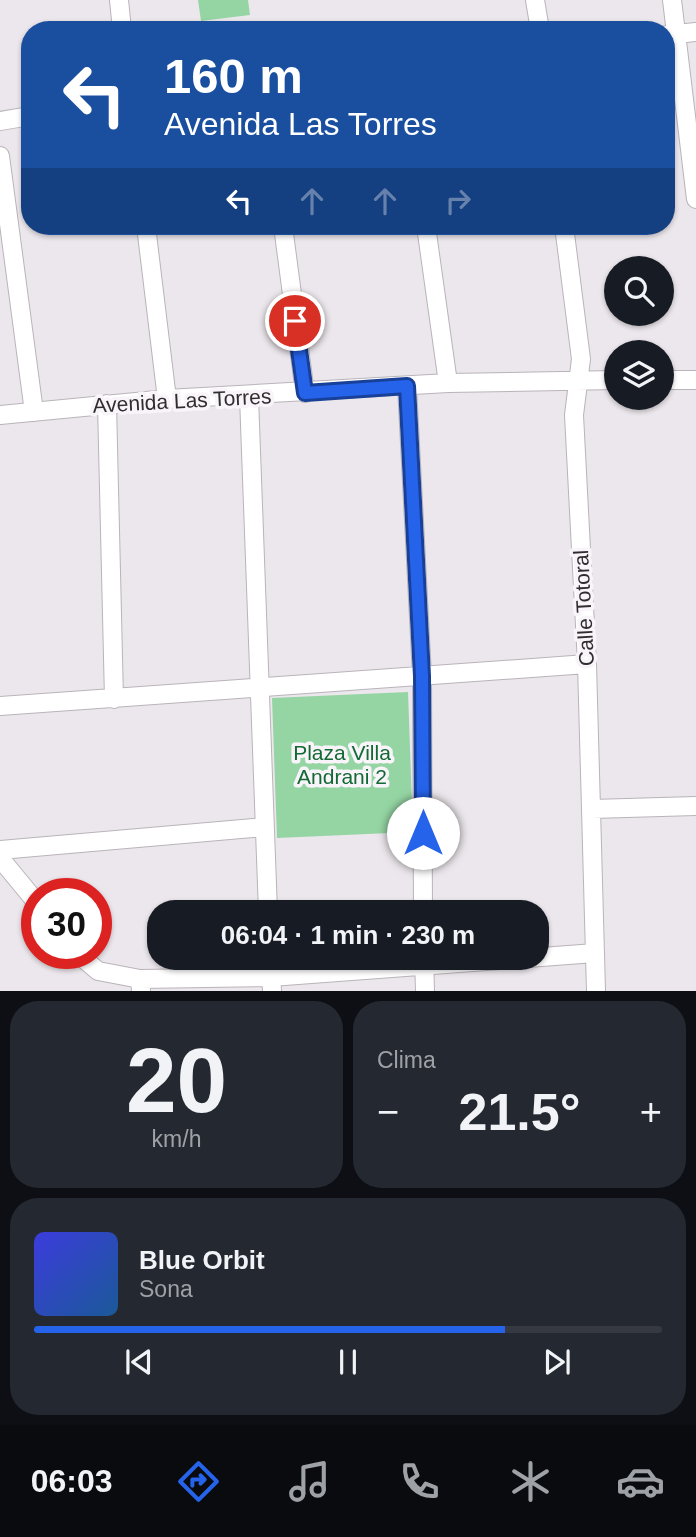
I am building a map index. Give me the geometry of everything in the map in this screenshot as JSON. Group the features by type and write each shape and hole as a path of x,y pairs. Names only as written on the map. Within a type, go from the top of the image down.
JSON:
{"street":[{"path":"119,0 121,21"},
{"path":"535,0 538,21"},
{"path":"672,0 680,33 696,199"},
{"path":"0,121 21,118"},
{"path":"0,156 34,412"},
{"path":"147,235 167,399"},
{"path":"284,235 305,393"},
{"path":"427,235 448,383"},
{"name":"Calle Totoral","path":"566,235 581,359 574,415 587,664 596,991"},
{"name":"Avenida Las Torres","path":"0,415 167,399 249,397 448,383 604,380"},
{"path":"674,380 696,380"},
{"path":"407,386 422,676 424,900"},
{"path":"249,397 267,900"},
{"path":"107,404 114,699"},
{"path":"0,706 587,664"},
{"path":"592,809 696,806"},
{"path":"0,850 264,827"},
{"path":"0,858 21,883"},
{"path":"549,955 595,953"},
{"path":"95,969 141,985 272,984 369,970"},
{"path":"424,970 425,991"}],"green space":[{"path":"198,0 248,0 250,15 201,21"},
{"name":"Plaza Villa Andrani 2","path":"408,692 413,832 277,838 272,698"}],"route":[{"path":"295,321 305,393 407,386 422,676 423,833"}]}
